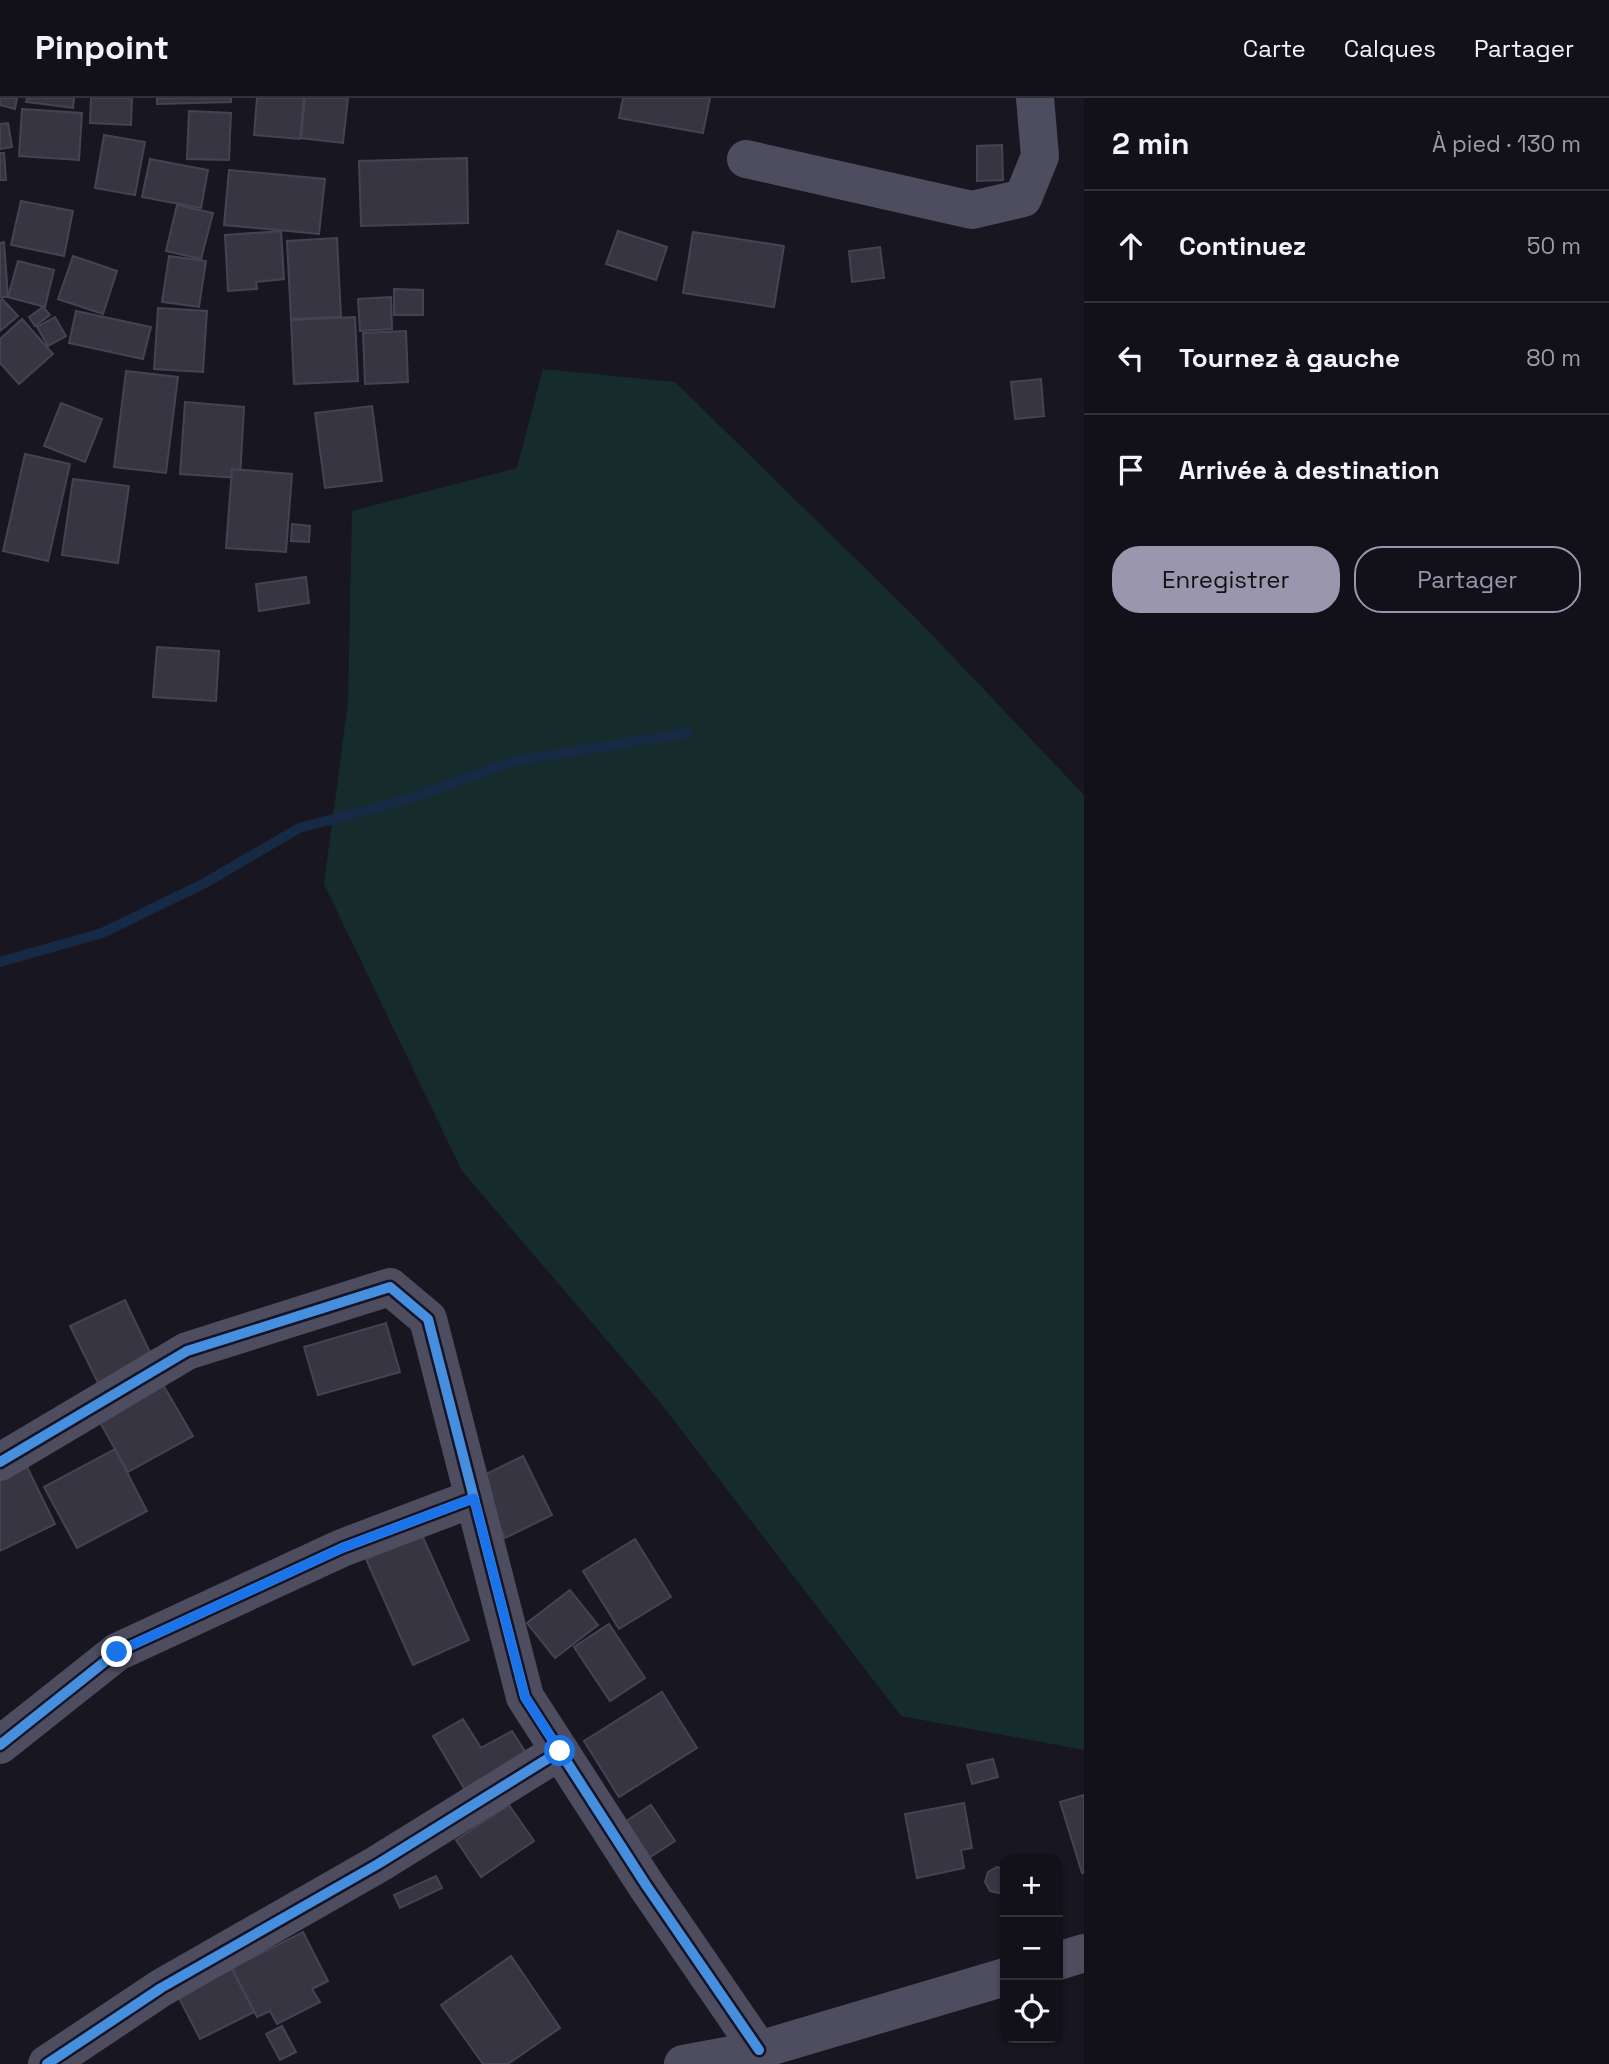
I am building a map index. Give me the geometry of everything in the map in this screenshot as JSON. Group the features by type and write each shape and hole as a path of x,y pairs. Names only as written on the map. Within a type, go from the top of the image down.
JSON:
{"street":[{"path":"746,159 972,210 1023,198 1040,156 1035,98"},
{"path":"0,1462 187,1351 390,1287 428,1319 525,1697 646,1885 759,2050"},
{"path":"0,1745 117,1652 342,1548 474,1498"},
{"path":"47,2064 161,1988 378,1864 560,1751"},
{"path":"1063,1959 1084,1953"},
{"path":"683,2064 759,2050 1000,1978"}],"green space":[{"path":"543,369 675,382 917,619 1084,795 1084,1750 901,1716 659,1401 462,1171 324,884 348,703 352,511 517,468"}],"building":[{"path":"0,98 17,98 15,109 0,105"},
{"path":"27,98 74,98 73,108 26,102"},
{"path":"91,98 132,98 131,125 90,123"},
{"path":"157,98 231,98 231,102 157,104"},
{"path":"257,98 304,98 300,139 254,135"},
{"path":"305,98 348,98 343,143 301,138"},
{"path":"623,98 710,98 703,133 619,118"},
{"path":"22,109 82,113 79,160 19,156"},
{"path":"189,111 231,113 229,160 187,159"},
{"path":"8,123 12,147 0,149 0,124"},
{"path":"104,135 145,142 135,195 95,188"},
{"path":"1002,145 1003,180 977,181 977,146"},
{"path":"0,153 4,153 6,180 0,180"},
{"path":"467,158 468,223 361,226 359,161"},
{"path":"150,159 208,170 201,208 142,197"},
{"path":"229,170 325,179 319,234 224,225"},
{"path":"21,201 73,211 64,256 11,245"},
{"path":"177,205 213,213 201,259 166,251"},
{"path":"281,231 284,279 256,282 257,289 228,291 225,235"},
{"path":"618,231 667,247 656,280 606,264"},
{"path":"693,232 784,246 774,307 683,293"},
{"path":"337,238 341,317 291,319 287,241"},
{"path":"4,242 8,297 0,297 0,243"},
{"path":"880,247 884,278 852,282 849,251"},
{"path":"73,256 117,271 103,314 58,299"},
{"path":"169,256 206,261 199,307 162,302"},
{"path":"18,261 54,270 45,307 8,297"},
{"path":"394,289 423,290 423,315 394,315"},
{"path":"391,297 392,329 360,331 358,299"},
{"path":"2,299 18,316 0,331 0,301"},
{"path":"43,307 50,315 35,326 29,317"},
{"path":"158,308 207,311 203,372 154,369"},
{"path":"76,311 151,327 143,359 69,343"},
{"path":"55,317 66,336 48,346 37,327"},
{"path":"355,317 358,381 294,384 291,320"},
{"path":"22,319 53,354 19,384 0,363 0,339"},
{"path":"406,331 408,382 365,384 363,333"},
{"path":"126,371 178,377 166,473 114,467"},
{"path":"1041,379 1044,416 1015,419 1011,382"},
{"path":"185,402 244,407 240,478 180,474"},
{"path":"61,403 102,419 85,462 44,446"},
{"path":"372,406 382,481 325,488 315,413"},
{"path":"25,454 70,464 48,561 3,551"},
{"path":"232,469 292,474 286,552 226,548"},
{"path":"73,479 129,486 118,563 62,555"},
{"path":"292,524 310,526 309,542 291,541"},
{"path":"306,577 309,603 259,611 256,584"},
{"path":"157,647 219,651 216,701 153,697"},
{"path":"125,1300 157,1367 103,1393 70,1326"},
{"path":"386,1323 400,1372 318,1395 304,1347"},
{"path":"162,1383 193,1436 128,1472 98,1419"},
{"path":"115,1449 147,1511 77,1548 44,1487"},
{"path":"523,1456 552,1515 505,1538 476,1479"},
{"path":"27,1467 55,1524 0,1551 0,1480"},
{"path":"422,1535 469,1640 413,1665 366,1559"},
{"path":"635,1539 671,1597 619,1629 583,1571"},
{"path":"570,1590 598,1625 555,1658 527,1623"},
{"path":"609,1624 645,1678 610,1701 574,1647"},
{"path":"662,1692 697,1748 619,1797 584,1741"},
{"path":"463,1719 481,1748 512,1731 526,1753 465,1790 433,1736"},
{"path":"993,1759 998,1777 972,1784 967,1765"},
{"path":"1084,1795 1084,1873 1082,1873 1060,1802"},
{"path":"964,1803 972,1848 961,1850 964,1868 917,1878 905,1814"},
{"path":"509,1805 534,1841 481,1877 456,1840"},
{"path":"651,1805 675,1841 641,1863 617,1827"},
{"path":"1000,1868 1000,1893 990,1891 985,1882 988,1872"},
{"path":"436,1876 442,1888 400,1908 394,1895"},
{"path":"303,1932 328,1981 312,1989 320,2002 277,2024 270,2011 257,2017 232,1968"},
{"path":"511,1956 560,2028 508,2064 483,2064 441,2005"},
{"path":"232,1969 254,2012 200,2039 178,1996"},
{"path":"282,2026 296,2052 280,2060 266,2034"}],"waterway":[{"path":"0,962 102,933 205,883 299,828 409,799 515,761 687,733"}],"cycle path":[{"path":"0,1462 187,1351 390,1287 428,1319 525,1697 646,1885 759,2050"},
{"path":"0,1745 117,1652 342,1548 474,1498"},
{"path":"47,2064 161,1988 378,1864 560,1751"}],"route":[{"path":"117,1652 342,1548 474,1498 525,1697 560,1751"}]}
